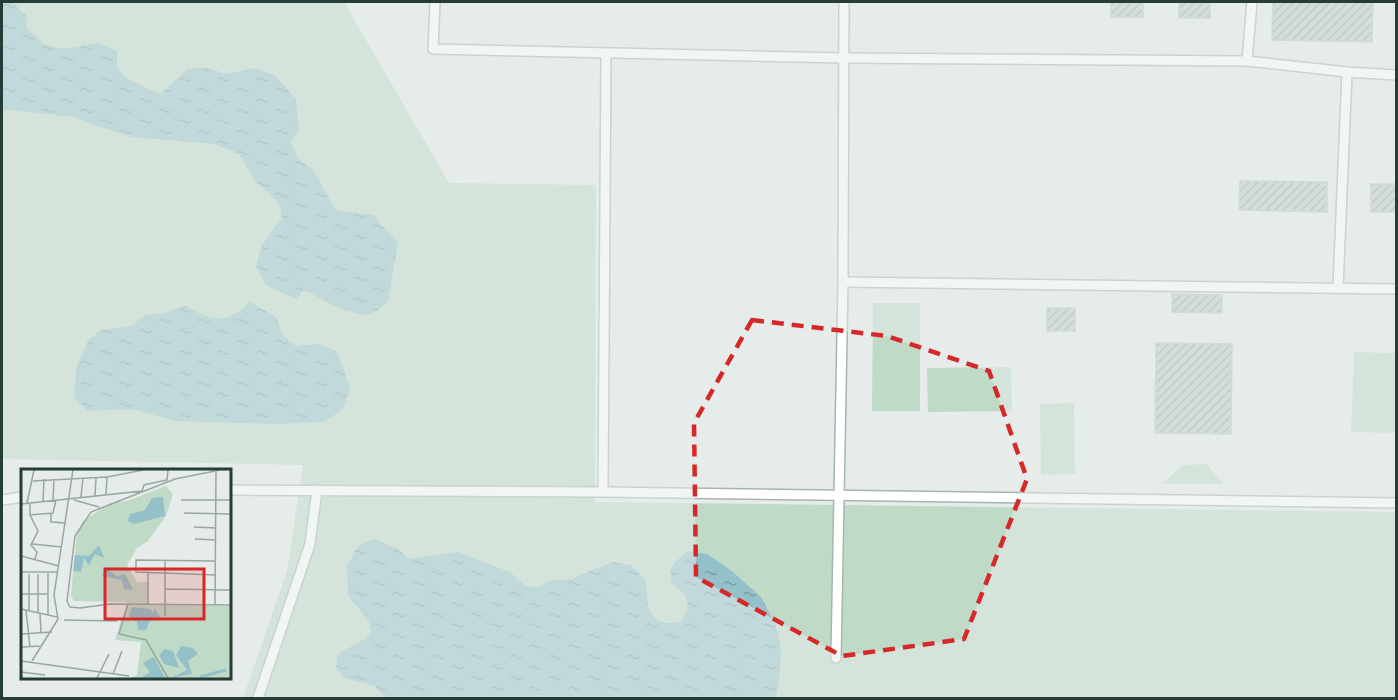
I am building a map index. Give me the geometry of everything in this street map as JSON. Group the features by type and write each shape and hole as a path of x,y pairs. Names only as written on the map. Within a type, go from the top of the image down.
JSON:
{"lane":[{"path":"435,2 433,49 843,58 1247,61 1396,75"},
{"path":"836,658 843,282 844,2"},
{"path":"1247,61 1252,2"},
{"path":"603,492 606,54"},
{"path":"1338,288 1347,72"},
{"path":"843,282 1396,289"},
{"path":"231,490 603,492 1396,502"},
{"path":"258,699 310,544 317,490"},
{"path":"2,500 21,497"}],"highlighted area":[{"path":"752,320 887,336 989,371 1027,479 964,639 842,656 696,577 694,423"}],"green space":[{"path":"2,2 344,2 449,183 596,185 595,502 1396,512 1396,698 243,698 287,571 303,465 2,459"},
{"path":"873,303 920,303 920,411 872,411"},
{"path":"1354,352 1396,353 1396,433 1351,432"},
{"path":"1011,367 1012,411 928,412 927,368"},
{"path":"1074,403 1075,474 1041,475 1040,404"},
{"path":"1207,464 1223,484 1163,484 1182,465"}],"water":[{"path":"2,2 13,2 27,17 27,29 45,45 63,49 97,43 117,51 117,66 126,78 160,94 188,69 208,68 227,74 255,68 276,76 296,99 299,131 291,141 297,158 314,171 338,211 373,215 398,243 388,301 377,311 364,315 343,310 304,290 296,299 266,285 256,266 262,245 282,218 278,202 254,180 239,154 214,144 130,137 73,117 2,109"},
{"path":"250,302 277,318 282,335 296,346 320,344 337,352 350,387 343,409 324,422 276,424 176,421 132,409 87,411 74,397 77,365 89,339 102,330 131,326 145,315 166,313 185,305 211,318 226,318"},
{"path":"373,539 400,550 409,559 458,552 510,572 526,586 538,587 548,581 572,579 612,562 631,565 646,580 648,606 651,613 655,618 669,623 680,622 688,606 685,597 672,584 673,564 689,551 707,554 733,572 761,597 776,626 781,650 776,696 770,698 385,698 375,686 345,678 336,669 337,655 363,640 371,632 369,621 348,596 347,566 358,546"}],"building":[{"path":"1111,2 1143,2 1143,17 1111,17"},
{"path":"1179,2 1210,2 1210,18 1179,18"},
{"path":"1273,2 1373,2 1372,42 1272,40"},
{"path":"1240,181 1327,182 1327,212 1239,210"},
{"path":"1371,184 1396,184 1396,212 1371,212"},
{"path":"1172,294 1222,295 1222,313 1172,312"},
{"path":"1047,308 1075,308 1075,331 1047,331"},
{"path":"1156,343 1232,344 1231,434 1155,433"}]}
